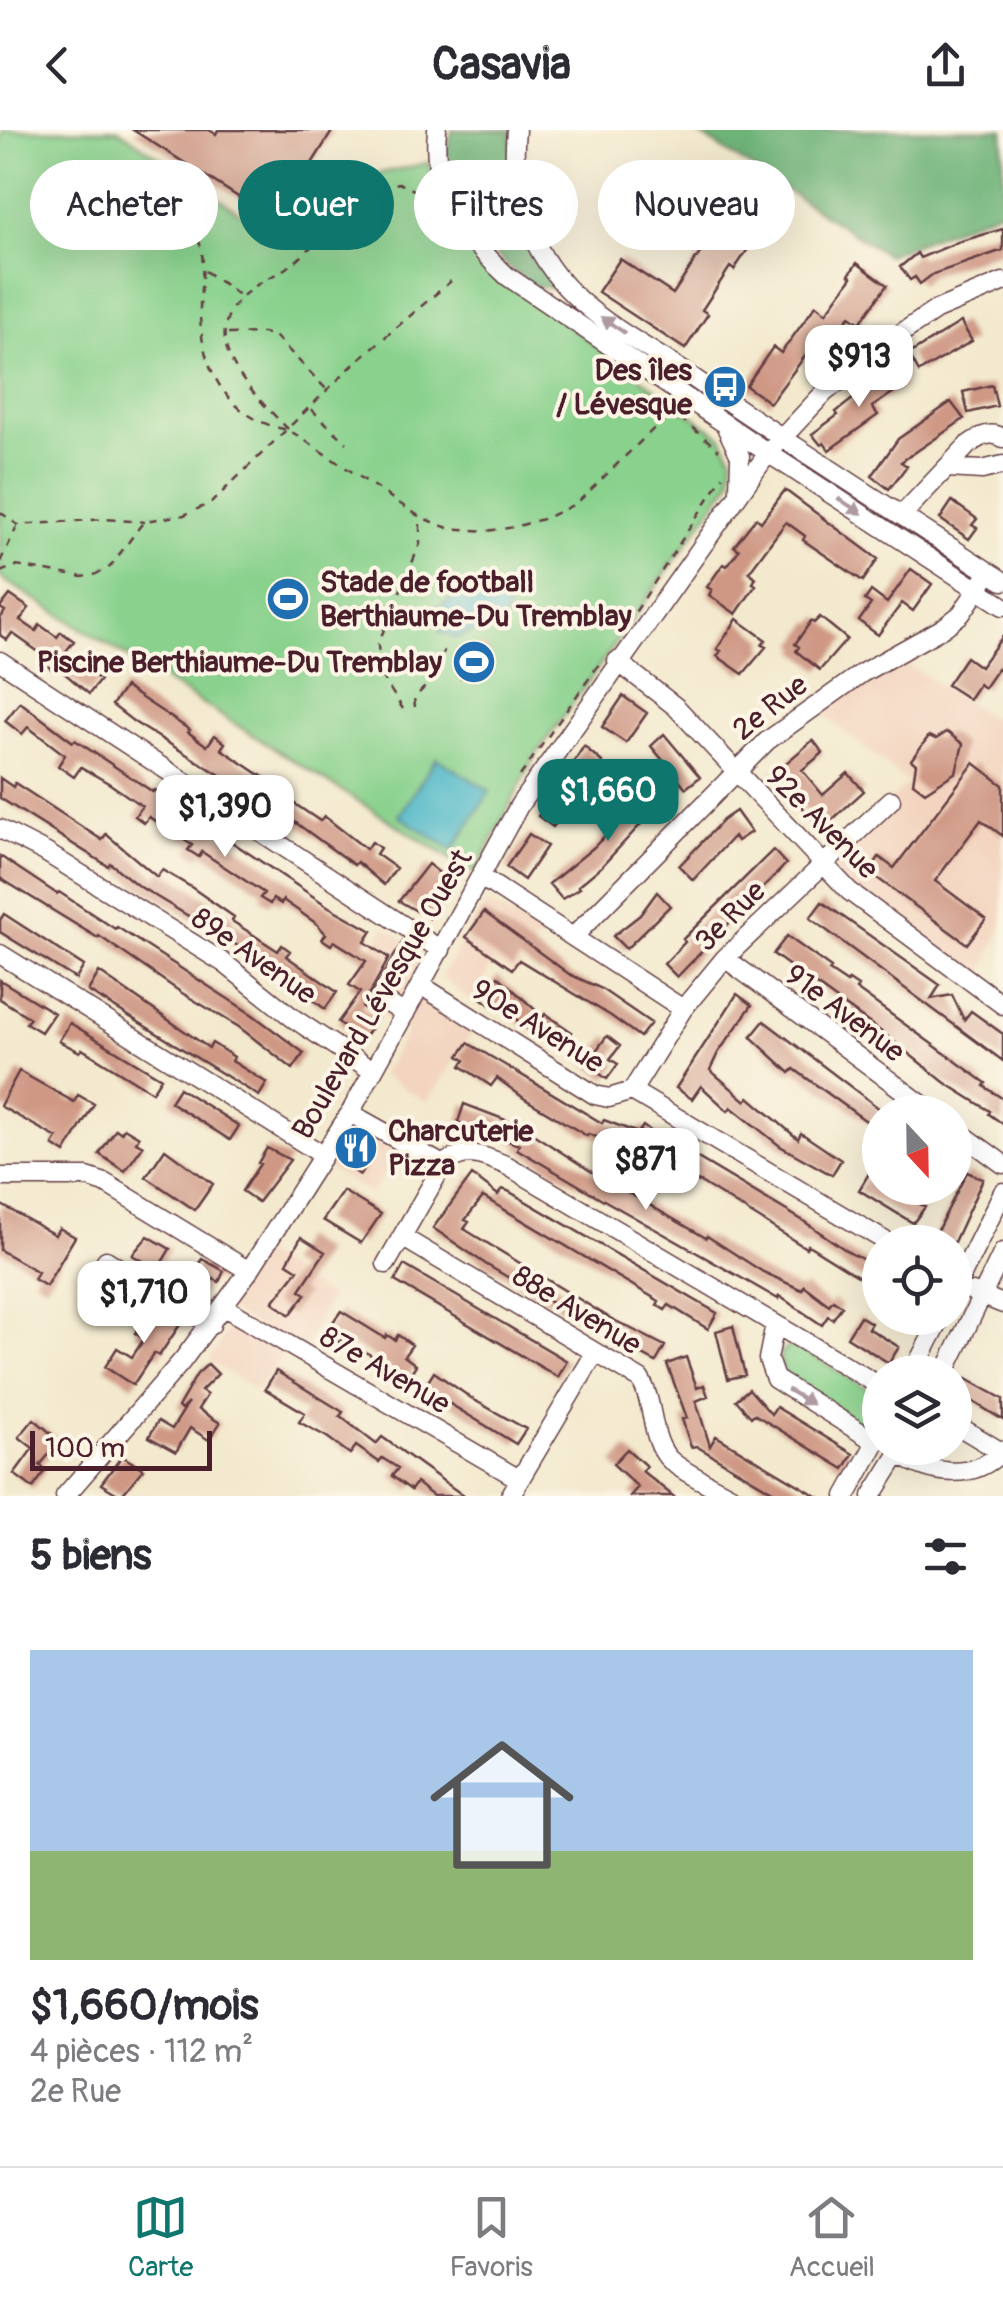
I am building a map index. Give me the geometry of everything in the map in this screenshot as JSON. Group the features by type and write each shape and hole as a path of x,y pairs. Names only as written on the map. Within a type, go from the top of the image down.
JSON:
{"street":[{"path":"437,130 437,160"},
{"path":"516,130 520,208 534,241 564,284 592,311 996,576 978,590"},
{"path":"478,250 507,276 678,404 721,421 1003,606"},
{"name":"Boulevard Lévesque Ouest","path":"75,1493 211,1325 249,1271 350,1112 520,804 612,658 768,453 824,394 900,334 936,310 1003,282"},
{"path":"721,421 740,456 738,493"},
{"path":"902,516 927,486 980,436 992,434 1003,438"},
{"path":"948,468 982,470 1003,465"},
{"name":"2e Rue","path":"573,937 766,741 862,673 943,628 960,614 978,590"},
{"name":"92e Avenue","path":"612,658 661,692 849,891 1003,1004"},
{"path":"0,661 441,950"},
{"name":"3e Rue","path":"632,1091 683,1008 725,958 891,800"},
{"name":"89e Avenue","path":"0,829 224,962 293,1018 371,1070"},
{"path":"481,877 683,1008"},
{"path":"404,1014 380,998 418,934"},
{"path":"0,954 324,1155"},
{"name":"91e Avenue","path":"725,958 909,1095"},
{"name":"90e Avenue","path":"422,986 595,1095 610,1098 632,1091 862,1227"},
{"path":"350,1112 443,1165"},
{"path":"972,1142 1003,1164"},
{"path":"386,1264 443,1165 465,1153 508,1166 862,1375"},
{"path":"0,1177 87,1177 105,1183 249,1271"},
{"path":"972,1253 1003,1192"},
{"name":"88e Avenue","path":"402,1237 640,1379 667,1458 731,1496"},
{"path":"954,1355 1003,1252"},
{"path":"106,1260 211,1325"},
{"path":"972,1292 1003,1304"},
{"name":"87e Avenue","path":"224,1306 514,1488"},
{"path":"775,1324 768,1353 774,1379 862,1429"},
{"path":"514,1488 595,1354"},
{"path":"920,1465 951,1472 977,1468 1002,1452 972,1434"},
{"path":"846,1496 863,1465"},
{"path":"872,1496 891,1465"}],"path":[{"path":"414,190 399,183 367,192 289,268 248,291 228,319 231,365 240,380 289,430 420,517 448,528 486,531 515,528 577,503 678,404 722,454"},
{"path":"203,250 201,325 219,388 230,402 266,426 289,430"},
{"path":"204,270 243,298"},
{"path":"0,512 18,525 105,519 147,522 184,515 211,503 383,337 452,281"},
{"path":"226,334 263,333 276,337 328,390"},
{"path":"310,408 347,443"},
{"path":"626,626 723,478 726,466"},
{"path":"403,709 383,678 378,644 420,544 420,517"},
{"path":"0,572 16,566 94,575 110,566 147,522"},
{"path":"0,562 18,525"},
{"path":"414,707 414,698 439,674 444,650"},
{"path":"516,783 612,658"}],"shaded area":[{"path":"894,656 1003,725 1003,922 978,986 821,865 909,783 813,706"},
{"path":"486,902 542,934 515,974 493,962 472,1002 441,976"},
{"path":"386,926 423,954 406,989 472,1032 427,1102 381,1075 407,1031 352,993 356,986 350,980"},
{"path":"355,1129 400,1152 371,1194 329,1168"},
{"path":"259,1252 330,1297 301,1354 224,1307"},
{"path":"231,1323 282,1356 256,1391 209,1360"}],"green space":[{"path":"3,130 119,130 163,160 30,160 30,250 218,250 218,198 238,212 238,250 394,250 394,170 414,166 414,250 472,250 486,266 722,437 733,458 731,481 534,758 475,874 0,577"},
{"path":"452,130 511,130 513,160 446,158"},
{"path":"693,130 1003,130 1003,209 887,255 795,196 795,160 740,160"},
{"path":"490,250 539,250 555,281 550,288 529,285"},
{"path":"797,1346 862,1385 862,1426 784,1377 779,1354"}],"water":[{"path":"504,583 517,588 503,620 457,638 440,632 437,608 465,591 490,601"},
{"path":"436,758 490,791 453,850 399,816"}],"building":[{"path":"133,130 209,130 216,134 218,130 333,130 314,160 238,160 238,197 218,184 218,160 180,160"},
{"path":"1003,229 1003,250 933,274 920,284 915,277 910,280 900,267 917,253 920,258"},
{"path":"702,250 747,250 734,270 730,267 702,310 708,314 685,349 598,292 620,259 673,294"},
{"path":"857,263 887,285 860,323 850,316 812,362 805,356 770,403 746,386 773,347 781,353 816,305 826,313 852,277 849,275"},
{"path":"961,322 972,341 919,372 909,354"},
{"path":"892,367 904,385 872,407 878,415 829,450 824,443 821,445 812,434 838,415 836,412 868,387 866,384"},
{"path":"992,385 997,406 968,413 963,392"},
{"path":"951,402 964,419 901,462 907,466 889,489 872,476 898,439"},
{"path":"785,490 878,559 863,581 803,540 805,536 786,522 749,572 756,578 756,585 736,614 709,595 712,590 707,587 739,550 734,546 756,518 761,522"},
{"path":"952,501 977,519 972,525 977,528 969,539 940,519"},
{"path":"911,569 932,584 913,611 902,603 878,635 859,621 871,604 865,600 871,591 887,603"},
{"path":"10,595 29,608 20,620 36,631 40,625 57,637 61,632 74,641 66,651 100,680 89,694 56,666 53,670 40,660 43,655 12,633 7,640 0,635 0,619 5,611 0,608"},
{"path":"820,617 847,639 820,670 796,651 799,647 795,644 811,621 814,623"},
{"path":"737,619 766,640 762,645 766,647 743,674 717,656 721,651 717,649"},
{"path":"1003,636 1003,673 997,669 984,688 979,684 969,699 947,685 966,657 980,667"},
{"name":"Piscine Berthiaume-Du Tremblay","path":"486,645 494,666 461,678 453,657"},
{"path":"125,687 190,730 207,746 215,735 225,743 221,749 289,794 286,798 320,821 324,816 366,849 372,842 380,848 376,854 396,868 384,885 357,862 354,865 285,815 134,722 112,705"},
{"path":"623,696 647,713 626,743 602,727"},
{"path":"20,702 73,742 372,931 365,942 389,958 362,1007 378,1018 362,1040 338,1022 360,992 349,985 366,961 334,941 331,945 322,939 326,934 317,924 283,900 281,904 273,899 270,904 260,898 264,893 202,852 199,857 188,850 192,845 149,817 144,823 135,816 142,806 110,784 81,767 74,777 58,766 65,755 28,727 22,734 5,721"},
{"path":"947,732 963,744 956,772 925,792 913,783 916,764 911,760 929,736 936,739"},
{"path":"664,734 700,777 686,788 651,746"},
{"path":"813,740 823,753 802,770 823,795 848,773 864,791 822,829 773,774"},
{"path":"584,746 602,762 595,771 591,768 574,793 578,796 553,827 538,816 558,793 555,791"},
{"path":"974,763 1003,785 1003,836 981,820 935,881 986,919 967,944 869,872 879,857 894,868"},
{"path":"0,778 13,787 15,783 102,840 106,834 157,877 162,870 191,887 234,917 232,921 278,951 282,945 290,951 286,956 337,992 325,1009 253,955 0,798"},
{"path":"655,783 667,796 580,888 562,899 549,884 594,847"},
{"path":"736,811 751,832 737,841 734,836 693,880 679,866"},
{"path":"529,834 547,846 524,880 506,867"},
{"path":"773,850 786,864 677,977 664,964 685,942 683,939"},
{"path":"0,856 253,1015 304,1053 293,1069 239,1027 99,936 0,878"},
{"path":"428,864 452,883 429,918 399,901"},
{"path":"657,892 670,906 626,949 613,936 640,915"},
{"path":"822,902 940,985 931,999 952,995 964,1020 971,1011 1003,1034 1003,1061 810,918"},
{"path":"484,912 569,974 600,988 651,1023 640,1037 519,960 512,969 466,937"},
{"path":"4,914 84,966 76,979 0,932"},
{"path":"787,936 831,968 829,971 858,986 856,989 1003,1099 1003,1124 972,1100 972,1095 965,1095 944,1082 773,954"},
{"path":"99,972 209,1048 212,1043 234,1057 232,1061 267,1083 259,1096 88,991"},
{"path":"498,976 543,1017 545,1014 572,1032 561,1048 497,1004 494,1008 481,998"},
{"path":"0,980 54,1013 41,1032 26,1023 30,1018 0,999"},
{"path":"737,994 752,1005 710,1070 798,1139 801,1133 841,1160 832,1175 780,1146 731,1107 728,1111 701,1086 692,1099 676,1088"},
{"path":"764,1021 862,1095 862,1118 794,1069 790,1073 751,1037"},
{"path":"70,1023 161,1078 152,1092 82,1049 80,1052 59,1041"},
{"path":"607,1036 620,1046 610,1059 618,1064 607,1079 586,1064"},
{"path":"468,1043 602,1123 604,1120 638,1133 643,1126 668,1145 670,1142 694,1160 696,1157 862,1259 862,1279 702,1183 672,1170 625,1136 621,1146 587,1136 497,1078 491,1086 461,1066 465,1060 459,1056"},
{"path":"19,1071 74,1102 78,1095 94,1104 65,1153 53,1145 57,1138 0,1106"},
{"path":"179,1088 239,1126 230,1140 170,1102"},
{"path":"464,1104 519,1125 603,1179 607,1171 616,1177 612,1183 763,1272 802,1290 804,1286 829,1305 833,1300 842,1306 833,1319 828,1316 822,1325 779,1296 778,1299 517,1149 519,1145 458,1122"},
{"path":"124,1128 139,1137 136,1142 143,1146 125,1171 99,1154 116,1129 121,1133"},
{"path":"354,1138 365,1145 361,1160 367,1164 360,1175 339,1161"},
{"path":"267,1148 290,1160 258,1202 242,1191"},
{"path":"165,1149 213,1184 195,1210 146,1177"},
{"path":"972,1174 983,1179 972,1203"},
{"path":"472,1175 498,1195 502,1189 508,1191 717,1313 708,1329 669,1305 665,1310 657,1305 659,1301 483,1197 465,1220 469,1222 464,1229 610,1318 665,1346 656,1362 487,1265 433,1228"},
{"path":"343,1191 381,1214 361,1243 323,1220"},
{"path":"0,1204 55,1235 59,1228 75,1237 46,1286 34,1279 38,1272 0,1250"},
{"path":"884,1205 925,1207 913,1223"},
{"path":"950,1205 971,1205 962,1225 940,1225"},
{"path":"148,1236 170,1249 158,1269 132,1255"},
{"path":"301,1237 325,1252 300,1290 306,1294 290,1315 273,1302 298,1270 287,1263"},
{"path":"202,1259 224,1271 219,1282 214,1279 196,1301 181,1289"},
{"path":"404,1265 567,1361 558,1377 395,1281"},
{"path":"161,1310 181,1323 133,1385 105,1367 117,1348 132,1357 144,1339 135,1333 148,1311 157,1316"},
{"path":"341,1311 385,1338 387,1335 395,1340 398,1335 412,1345 404,1356 416,1365 406,1380 369,1354 325,1333"},
{"path":"860,1316 862,1335 879,1335 899,1347 894,1355 876,1355 847,1337"},
{"path":"733,1326 745,1375 728,1379 716,1331"},
{"path":"686,1357 697,1388 704,1385 708,1396 696,1401 710,1446 716,1436 817,1496 781,1496 696,1446 691,1447 682,1419 687,1418 667,1364"},
{"path":"208,1364 218,1374 201,1391 207,1395 198,1409 220,1423 209,1440 190,1428 176,1452 149,1437 158,1421 172,1429 188,1403 181,1410 178,1407 197,1374"},
{"path":"276,1371 343,1412 340,1416 376,1444 382,1437 464,1496 433,1496 416,1483 411,1490 392,1476 398,1468 382,1458 379,1462 356,1446 350,1454 299,1422 305,1413 265,1389"},
{"path":"434,1372 526,1429 516,1444 424,1388"},
{"path":"972,1382 1003,1399 1003,1420 972,1401"},
{"path":"749,1389 771,1414 776,1407 853,1454 844,1469 754,1414 751,1417 736,1400"},
{"path":"34,1419 60,1441 40,1465 46,1470 33,1488 14,1474 33,1448 19,1437"},
{"path":"627,1449 646,1466 642,1471 673,1496 630,1496 638,1487 613,1464"},
{"path":"122,1456 143,1469 121,1496 101,1484"}],"place":[{"name":"Des îles / Lévesque","path":"725,387"},
{"name":"Stade de football Berthiaume-Du Tremblay","path":"288,599"},
{"name":"Piscine Berthiaume-Du Tremblay","path":"474,662"},
{"name":"Charcuterie Pizza","path":"356,1148"}]}
